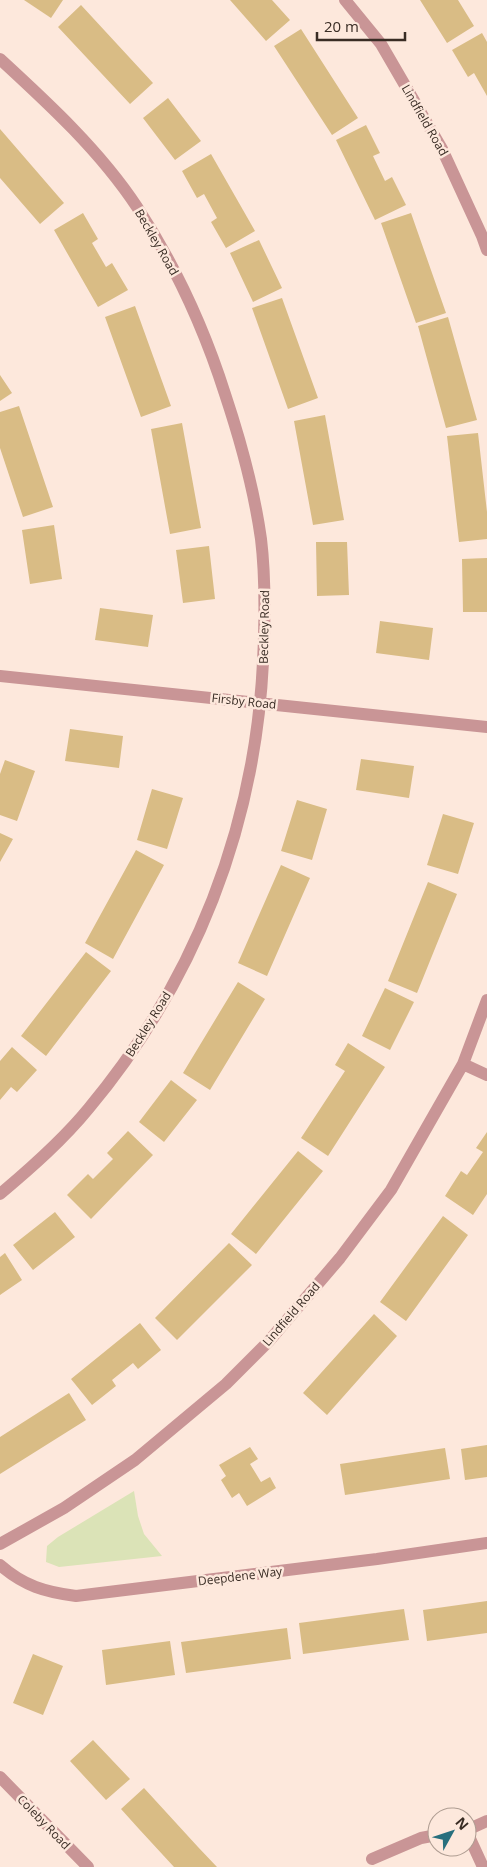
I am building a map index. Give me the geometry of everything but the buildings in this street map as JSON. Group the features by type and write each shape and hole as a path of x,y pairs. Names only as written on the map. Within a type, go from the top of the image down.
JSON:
{"street":[{"name":"Lindfield Road","path":"345,0 381,44 442,149 487,250"},
{"name":"Beckley Road","path":"0,60 71,127 109,170 136,206 188,297 204,333 244,451 252,484 261,540 265,593 261,702 254,755 239,824 210,907 176,980 135,1047 87,1111 56,1143 0,1194"},
{"name":"Firsby Road","path":"0,676 487,727"},
{"name":"Lindfield Road","path":"0,1544 64,1508 135,1460 226,1384 269,1342 340,1258 391,1190 463,1064 487,1000"},
{"path":"463,1064 487,1075"},
{"name":"Deepdene Way","path":"0,1565 27,1584 50,1593 76,1596 368,1560 487,1543"},
{"name":"Coleby Road","path":"0,1777 88,1867"},
{"path":"372,1859 427,1837"},
{"path":"477,1854 483,1867"}],"green space":[{"path":"134,1491 138,1516 144,1534 162,1556 59,1567 46,1562 47,1546 58,1537"}]}
